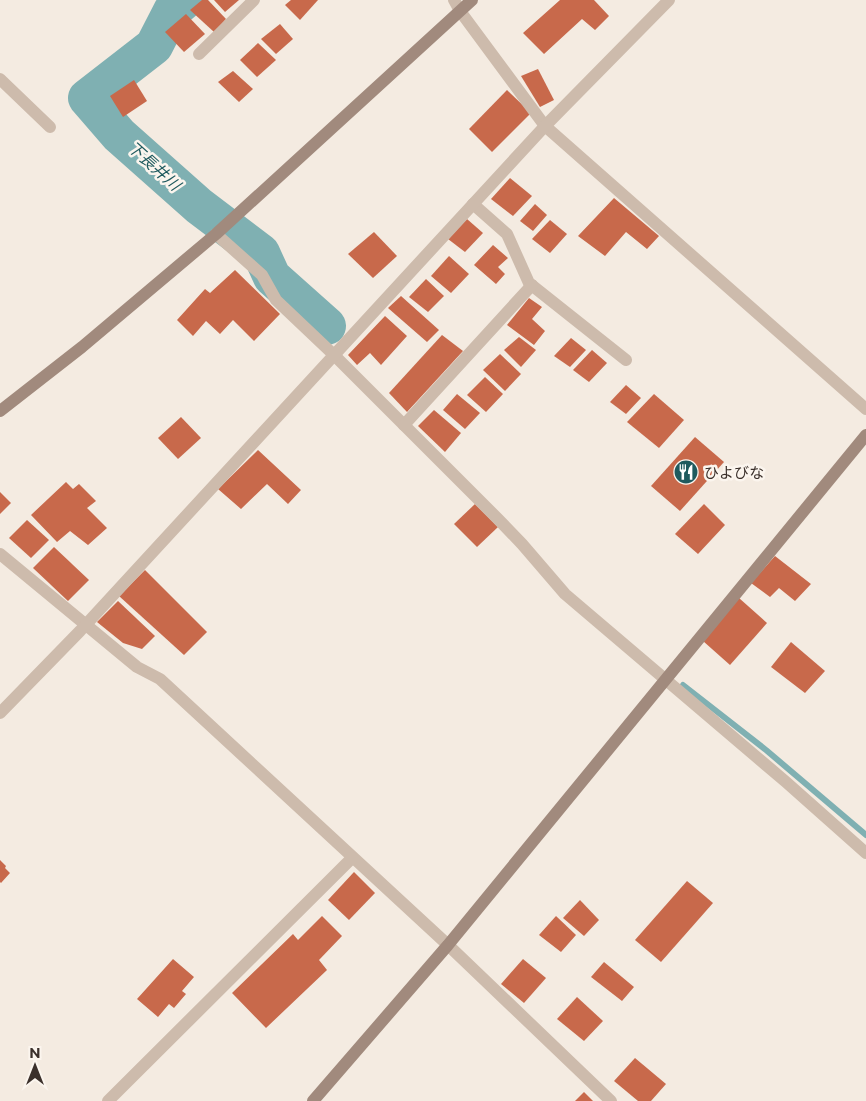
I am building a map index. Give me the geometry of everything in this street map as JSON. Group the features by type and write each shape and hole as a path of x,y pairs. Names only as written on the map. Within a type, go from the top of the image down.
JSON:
{"street":[{"path":"200,54 254,0"},
{"path":"0,411 82,347 216,234 457,5 472,0"},
{"path":"0,713 85,626 545,126 669,0"},
{"path":"457,5 545,126 866,409"},
{"path":"0,79 50,127"},
{"path":"473,204 507,234 529,283 626,360"},
{"path":"216,234 262,275 276,300 404,424 522,544 565,594 866,853"},
{"path":"404,424 532,285"},
{"path":"314,1101 448,945 866,435"},
{"path":"0,554 137,667 160,679 448,945 611,1101"},
{"path":"108,1101 352,858"}],"building":[{"path":"202,0 208,0 226,19 214,32 190,10"},
{"path":"214,0 239,0 225,12"},
{"path":"291,0 318,0 300,20 285,5"},
{"path":"560,0 594,0 609,16 595,30 582,19 544,54 523,33"},
{"path":"186,14 205,34 184,52 165,32"},
{"path":"280,24 293,39 276,54 261,39"},
{"path":"258,43 276,60 257,77 240,60"},
{"path":"538,69 554,100 540,107 521,76"},
{"path":"233,71 253,89 239,102 218,82"},
{"path":"134,80 147,101 123,117 110,96"},
{"path":"507,90 531,113 492,152 469,129"},
{"path":"510,178 532,196 513,216 491,199"},
{"path":"614,198 659,236 647,249 626,232 605,256 578,236"},
{"path":"535,204 547,215 533,231 520,221"},
{"path":"467,219 483,233 465,252 448,239"},
{"path":"550,220 567,234 550,253 532,239"},
{"path":"374,232 397,256 373,278 348,254"},
{"path":"493,245 508,258 498,267 505,274 496,284 474,265"},
{"path":"449,256 469,274 451,293 431,276"},
{"path":"235,270 280,314 254,341 233,320 220,334 206,321 193,336 177,320 205,289 210,293"},
{"path":"426,279 444,296 428,312 409,297"},
{"path":"401,296 439,330 427,342 388,308"},
{"path":"529,298 542,307 532,319 545,331 534,345 507,325"},
{"path":"385,316 407,336 381,365 370,353 357,365 348,355"},
{"path":"442,335 463,351 407,412 389,393"},
{"path":"519,337 536,350 521,367 504,350"},
{"path":"571,338 586,350 570,367 554,356"},
{"path":"592,350 607,363 589,382 573,370"},
{"path":"500,354 521,374 505,391 483,370"},
{"path":"485,377 503,394 486,412 467,395"},
{"path":"626,385 641,398 626,414 610,402"},
{"path":"457,394 480,413 465,429 443,410"},
{"path":"654,394 684,420 659,448 627,422"},
{"path":"434,410 461,433 445,452 418,426"},
{"path":"181,417 201,438 178,459 158,438"},
{"path":"695,437 724,462 680,511 651,486"},
{"path":"258,450 301,490 288,504 267,484 241,509 218,489"},
{"path":"66,482 73,489 79,484 96,501 87,508 107,528 88,545 70,531 57,542 31,515"},
{"path":"0,492 11,503 0,514"},
{"path":"475,504 498,527 477,547 454,524"},
{"path":"704,504 725,525 698,554 675,534"},
{"path":"27,520 49,540 31,558 9,538"},
{"path":"54,547 89,580 68,601 33,568"},
{"path":"775,556 811,584 795,601 779,588 770,597 751,583"},
{"path":"145,570 207,632 184,655 119,596"},
{"path":"739,598 767,623 730,665 703,641"},
{"path":"118,601 155,636 142,649 123,643 97,622"},
{"path":"791,642 825,671 805,693 771,667"},
{"path":"0,860 10,873 1,883 0,882"},
{"path":"354,872 375,893 349,920 328,900"},
{"path":"687,881 713,903 661,962 635,940"},
{"path":"580,900 599,920 584,936 563,918"},
{"path":"322,916 342,936 319,960 327,970 266,1028 232,993 293,934 298,940"},
{"path":"556,916 576,935 561,952 539,935"},
{"path":"173,959 194,977 182,991 186,994 174,1008 169,1004 158,1017 137,999"},
{"path":"523,959 546,978 524,1003 501,984"},
{"path":"604,962 634,987 622,1001 591,977"},
{"path":"577,997 603,1021 584,1041 557,1019"},
{"path":"635,1058 666,1084 651,1101 638,1101 614,1081"},
{"path":"584,1092 593,1101 575,1101"}],"waterway":[{"name":"下長井川","path":"185,0 172,11 154,46 87,98 119,135 199,206 261,253 272,277 327,326"},
{"path":"683,685 766,750 866,835"}],"place":[{"name":"ひよびな","path":"686,472"}]}
